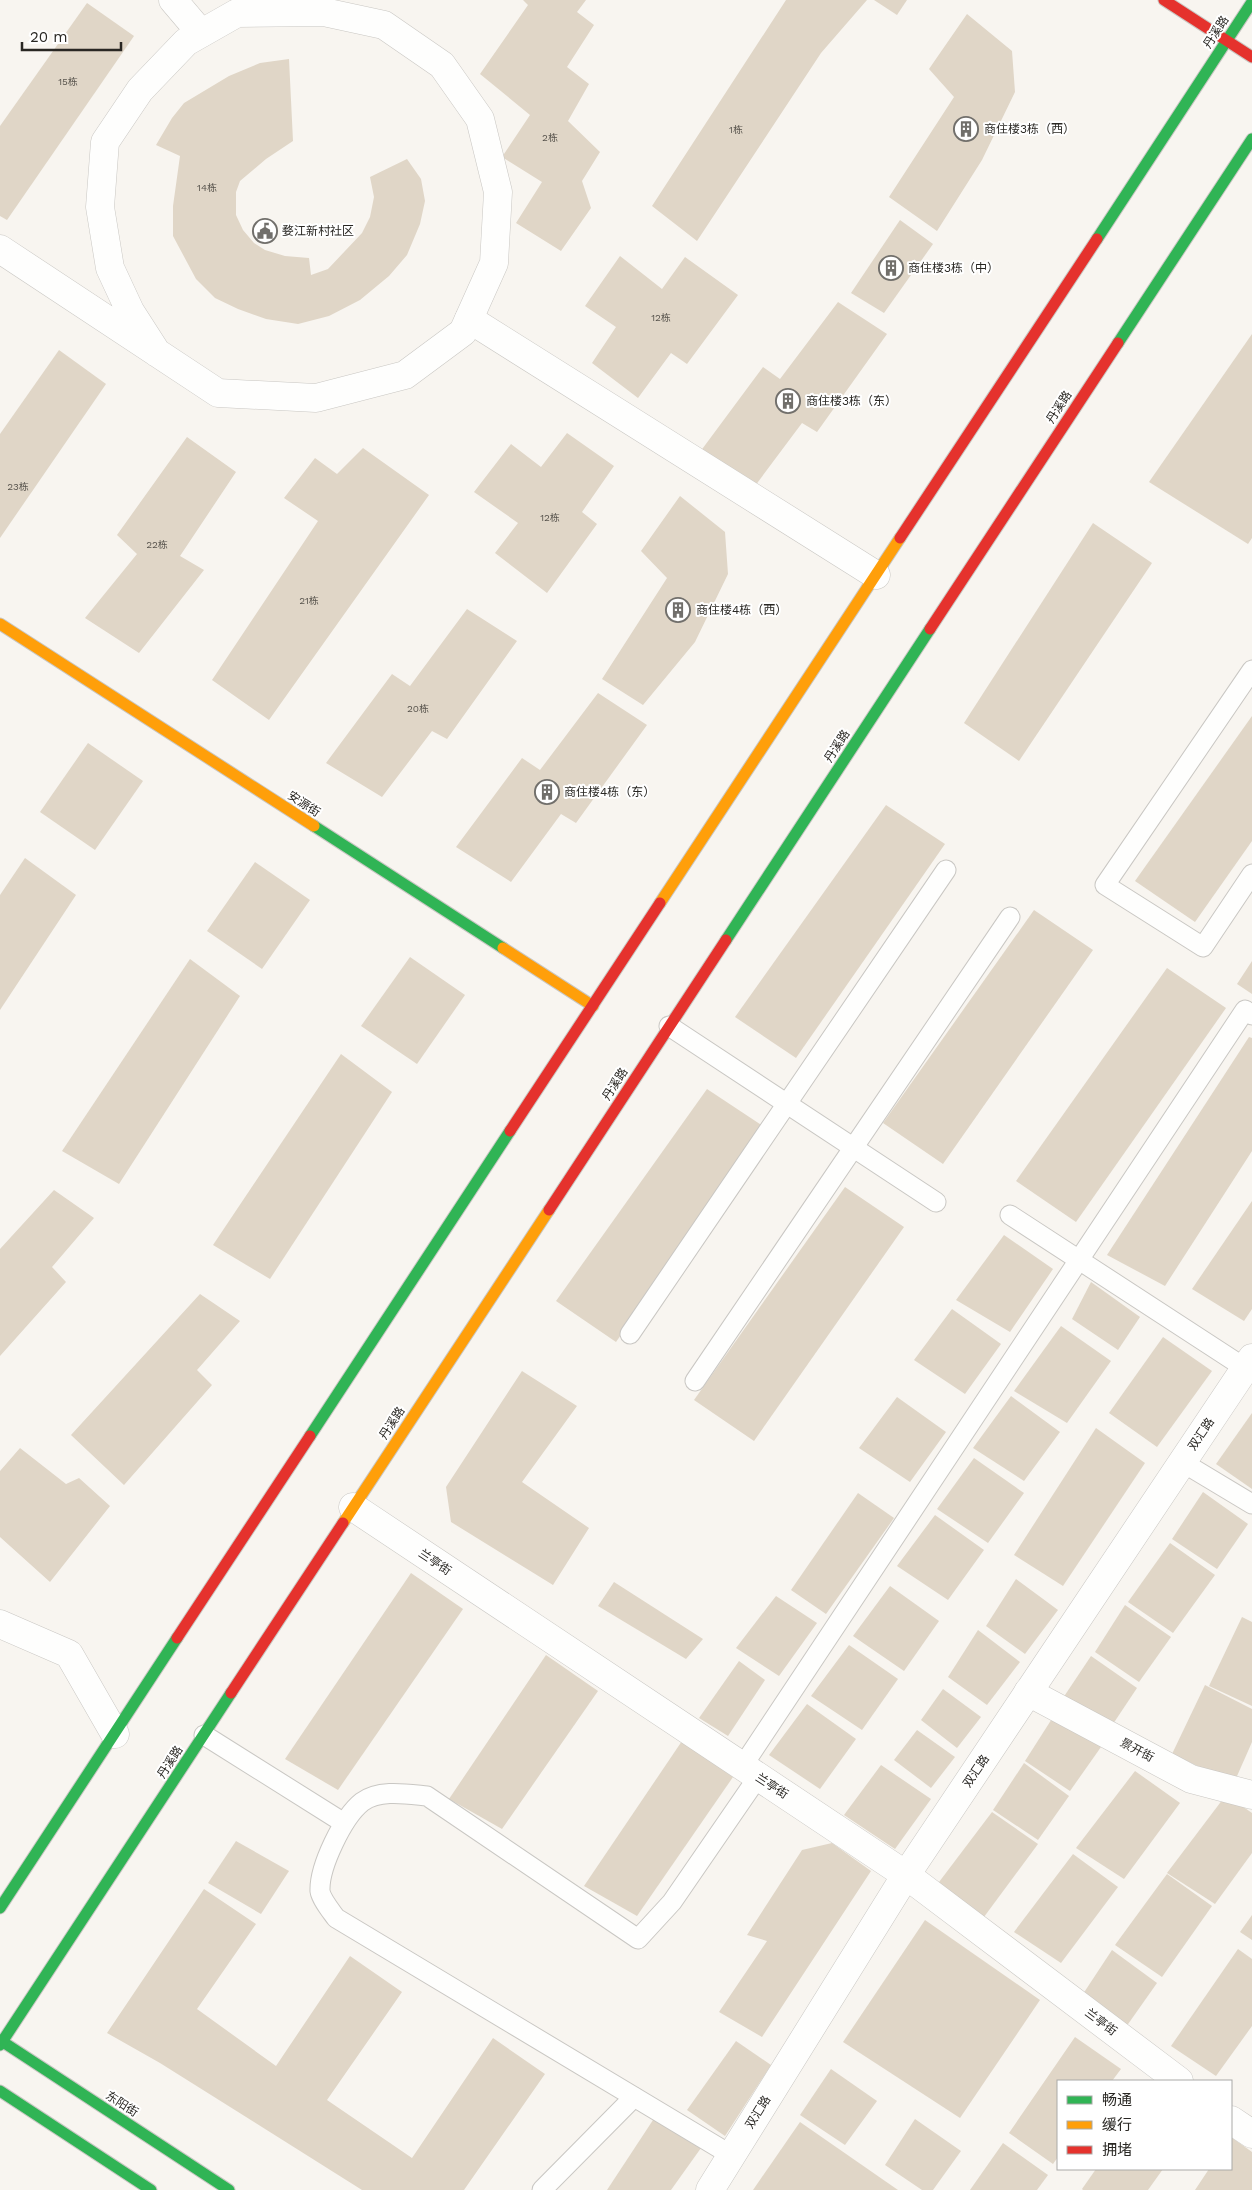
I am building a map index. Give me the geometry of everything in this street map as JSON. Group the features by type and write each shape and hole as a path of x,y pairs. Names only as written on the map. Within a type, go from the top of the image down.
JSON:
{"main road":[{"path":"1164,0 1252,56"},
{"name":"丹溪路","path":"0,1908 1252,2"},
{"name":"丹溪路","path":"1,2042 1252,139"},
{"name":"安源街","path":"0,624 593,1006"},
{"name":"东阳街","path":"1,2042 229,2190"},
{"path":"0,2091 151,2190"}],"street":[{"path":"174,0 201,33"},
{"path":"0,249 218,393 316,398 405,375 464,332 494,264 498,192 480,119 442,65 384,25 335,6 237,13 186,42 140,90 104,142 100,206 110,268 130,311 157,352"},
{"path":"469,319 876,575"},
{"name":"双汇路","path":"710,2190 906,1875 1249,1363"},
{"name":"兰亭街","path":"353,1507 906,1875 1178,2080"},
{"path":"0,1624 69,1654 115,1734"},
{"name":"景开街","path":"1028,1692 1191,1779 1252,1795"}],"lane":[{"path":"1252,670 1105,885 1203,947 1252,874"},
{"path":"630,1334 946,870"},
{"path":"695,1381 1010,917"},
{"path":"731,2155 336,1918 320,1893 324,1866 344,1824 363,1801 390,1792 426,1796 638,1939 672,1902 750,1772 1079,1260 1245,1010 1252,1015"},
{"path":"669,1026 936,1202"},
{"path":"1010,1214 1079,1260 1249,1363"},
{"path":"1182,1462 1252,1504"},
{"path":"204,1735 344,1824"},
{"path":"542,2190 634,2097"}],"building":[{"path":"523,0 586,0 577,12 594,25 567,67 589,84 568,121 600,152 582,181 591,208 561,251 516,223 542,182 502,157 530,115 480,74 528,5"},
{"path":"786,0 867,0 821,53 697,241 652,206"},
{"path":"874,0 907,0 897,15"},
{"path":"87,3 134,36 7,220 0,216 0,126"},
{"name":"商住楼3栋（西）","path":"967,14 1012,51 1015,92 982,160 937,231 889,197 954,97 929,69"},
{"path":"289,59 293,141 266,159 240,181 236,192 236,215 243,230 254,243 265,250 285,256 309,258 311,275 328,269 362,233 370,217 374,197 370,177 407,159 421,179 425,201 420,224 407,255 389,276 360,300 329,316 298,324 266,319 238,309 215,298 196,279 173,236 173,206 180,156 156,145 172,118 184,103 229,76 260,63"},
{"name":"商住楼3栋（中）","path":"900,220 933,244 884,313 851,293"},
{"path":"620,256 662,289 685,257 738,295 687,364 671,353 638,398 592,363 616,327 585,306"},
{"name":"商住楼3栋（东）","path":"838,302 887,334 817,432 802,423 752,490 697,456 763,367 780,379"},
{"path":"1252,334 1252,538 1248,544 1149,482"},
{"path":"59,350 106,384 0,538 0,434"},
{"path":"567,433 614,466 582,512 597,524 547,593 495,553 518,523 474,492 511,444 541,467"},
{"path":"187,437 236,472 180,556 204,570 139,653 85,618 137,554 117,535"},
{"path":"363,448 429,495 269,720 212,680 318,521 284,498 315,458 337,474"},
{"name":"商住楼4栋（西）","path":"680,496 725,532 728,574 695,642 643,705 602,679 667,578 641,551"},
{"path":"1093,523 1152,563 1019,761 964,723"},
{"path":"467,609 517,641 447,739 432,731 382,797 326,763 392,674 410,686"},
{"name":"商住楼4栋（东）","path":"598,693 647,725 576,823 561,814 511,882 456,847 522,758 540,770"},
{"path":"1252,716 1252,841 1195,922 1135,881"},
{"path":"88,743 143,781 95,850 40,812"},
{"path":"886,805 945,844 796,1058 735,1017"},
{"path":"25,858 76,895 0,1010 0,895"},
{"path":"255,862 310,900 262,969 207,931"},
{"path":"1034,910 1093,950 943,1164 883,1123"},
{"path":"410,957 465,995 417,1064 361,1026"},
{"path":"190,959 240,996 119,1184 62,1151"},
{"path":"1252,961 1252,994 1237,984"},
{"path":"1167,968 1226,1008 1076,1222 1016,1181"},
{"path":"1249,1037 1252,1038 1252,1151 1165,1286 1107,1255"},
{"path":"341,1054 392,1092 270,1279 213,1245"},
{"path":"707,1089 766,1128 616,1342 556,1301"},
{"path":"845,1187 904,1227 754,1441 694,1400"},
{"path":"54,1190 94,1218 52,1267 66,1282 0,1356 0,1249"},
{"path":"1252,1201 1252,1309 1244,1321 1192,1289"},
{"path":"1004,1235 1053,1269 1010,1332 956,1300"},
{"path":"1091,1282 1140,1317 1118,1350 1072,1319"},
{"path":"200,1294 240,1321 197,1370 212,1385 124,1485 71,1435"},
{"path":"952,1309 1001,1344 965,1394 914,1360"},
{"path":"1061,1326 1111,1361 1067,1423 1014,1391"},
{"path":"1163,1337 1212,1371 1157,1447 1109,1413"},
{"path":"522,1371 577,1406 522,1482 589,1528 553,1585 451,1522 446,1487"},
{"path":"1011,1396 1060,1432 1024,1481 973,1448"},
{"path":"897,1397 946,1432 910,1482 859,1448"},
{"path":"1252,1413 1252,1489 1216,1464"},
{"path":"1096,1428 1145,1463 1063,1586 1014,1555"},
{"path":"20,1448 66,1484 79,1478 110,1506 50,1582 0,1537 0,1471"},
{"path":"974,1458 1024,1493 988,1543 937,1509"},
{"path":"1203,1492 1248,1524 1217,1569 1172,1539"},
{"path":"858,1493 894,1518 826,1614 791,1590"},
{"path":"935,1515 984,1550 948,1600 897,1566"},
{"path":"1170,1543 1215,1575 1173,1633 1128,1602"},
{"path":"411,1573 463,1609 338,1790 285,1759"},
{"path":"1016,1579 1058,1610 1025,1654 986,1626"},
{"path":"614,1582 703,1639 686,1659 598,1606"},
{"path":"890,1586 939,1621 904,1671 853,1636"},
{"path":"776,1596 817,1623 779,1676 736,1648"},
{"path":"1125,1605 1171,1637 1139,1682 1095,1652"},
{"path":"1242,1617 1252,1622 1252,1706 1209,1686"},
{"path":"978,1630 1020,1662 987,1705 948,1677"},
{"path":"849,1645 898,1679 862,1730 811,1696"},
{"path":"546,1655 598,1691 502,1829 449,1799"},
{"path":"1091,1656 1137,1688 1109,1730 1063,1698"},
{"path":"739,1661 765,1680 728,1736 699,1718"},
{"path":"1205,1685 1252,1709 1252,1742 1234,1783 1172,1754"},
{"path":"943,1689 981,1717 957,1748 921,1720"},
{"path":"807,1704 856,1739 820,1789 769,1755"},
{"path":"1055,1714 1101,1747 1070,1791 1025,1761"},
{"path":"917,1730 955,1757 931,1788 894,1760"},
{"path":"682,1741 733,1777 637,1916 584,1886"},
{"path":"1024,1763 1069,1796 1038,1840 993,1810"},
{"path":"881,1765 931,1799 895,1849 844,1815"},
{"path":"1135,1771 1180,1803 1124,1879 1076,1848"},
{"path":"1226,1795 1252,1813 1252,1853 1215,1904 1167,1873"},
{"path":"992,1812 1038,1844 981,1921 933,1890"},
{"path":"236,1841 289,1871 261,1914 208,1883"},
{"path":"832,1843 871,1871 762,2037 719,2012 767,1941 747,1935 802,1850"},
{"path":"1073,1854 1118,1887 1061,1963 1014,1932"},
{"path":"1167,1874 1212,1906 1162,1977 1115,1945"},
{"path":"204,1889 256,1924 197,2009 276,2066 350,1956 402,1992 327,2100 412,2158 493,2038 545,2074 464,2190 362,2190 160,2063 107,2033"},
{"path":"1252,1915 1252,1940 1240,1932"},
{"path":"925,1920 1040,2000 960,2118 843,2042"},
{"path":"1238,1949 1252,1959 1252,2026 1216,2076 1171,2046"},
{"path":"1112,1950 1157,1983 1126,2027 1081,1997"},
{"path":"1075,2037 1121,2069 1113,2080 1057,2080 1057,2158 1053,2164 1009,2133"},
{"path":"736,2041 771,2065 725,2136 687,2110"},
{"path":"831,2069 877,2101 845,2145 800,2115"},
{"path":"655,2117 701,2148 671,2190 607,2190"},
{"path":"915,2119 961,2151 933,2190 922,2190 885,2165"},
{"path":"800,2122 898,2190 753,2190"},
{"path":"1232,2138 1252,2152 1252,2190 1195,2190 1208,2170 1232,2170"},
{"path":"1003,2143 1048,2175 1037,2190 970,2190"},
{"path":"1095,2170 1162,2170 1148,2190 1082,2189"}],"traffic: fast":[{"path":"1097,239 1252,2"},
{"path":"1118,343 1252,139"},
{"path":"726,940 930,629"},
{"path":"314,826 503,948"},
{"path":"310,1436 510,1131"},
{"path":"0,1908 177,1638"},
{"path":"0,2045 231,1693"},
{"path":"0,2040 229,2190"},
{"path":"0,2091 151,2190"}],"traffic: slow":[{"path":"660,903 900,538"},
{"path":"0,624 314,826"},
{"path":"503,948 593,1006"},
{"path":"343,1523 549,1210"}],"traffic: jam":[{"path":"1164,0 1252,57"},
{"path":"900,538 1097,239"},
{"path":"930,629 1118,343"},
{"path":"510,1131 660,903"},
{"path":"549,1210 726,940"},
{"path":"177,1638 310,1436"},
{"path":"231,1693 343,1523"}],"place":[{"name":"商住楼3栋（西）","path":"966,129"},
{"name":"婺江新村社区","path":"265,231"},
{"name":"商住楼3栋（中）","path":"891,268"},
{"name":"商住楼3栋（东）","path":"788,401"},
{"name":"商住楼4栋（西）","path":"678,610"},
{"name":"商住楼4栋（东）","path":"547,792"}]}
